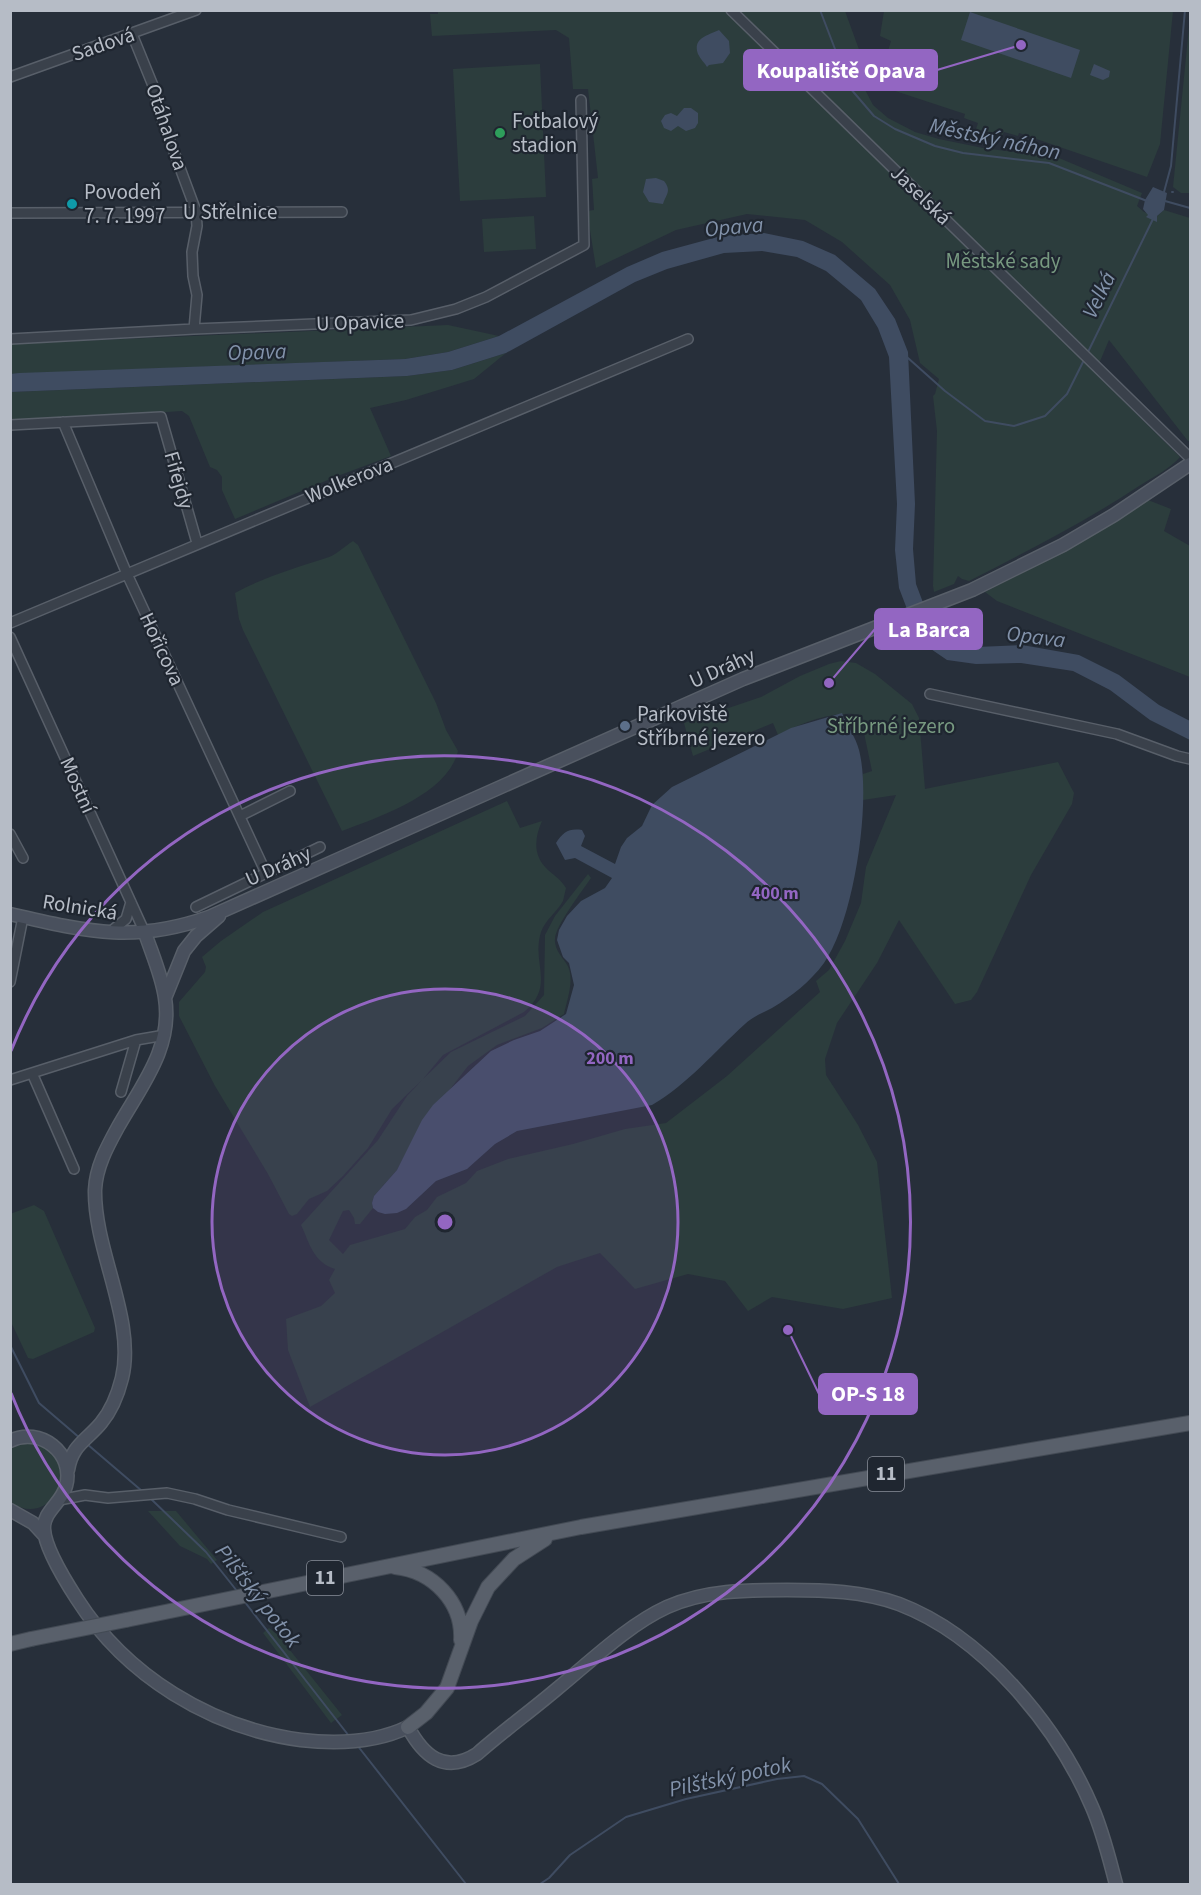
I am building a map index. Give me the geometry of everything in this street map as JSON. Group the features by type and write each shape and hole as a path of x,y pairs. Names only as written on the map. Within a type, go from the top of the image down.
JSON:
{"main road":[{"name":"11","path":"10,1643 581,1527 1191,1423"},
{"path":"408,1726 426,1713 451,1680 481,1598 505,1568 524,1551 540,1542 581,1527"},
{"path":"384,1567 400,1567 417,1572 431,1580 444,1592 454,1605 459,1619 460,1651"}],"street":[{"name":"Sadová","path":"10,76 196,10"},
{"name":"Jaselská","path":"731,10 1097,367 1189,460"},
{"name":"Otáhalova","path":"132,34 156,93 158,106 196,211 197,226 192,252 197,296 194,328"},
{"name":"U Opavice","path":"10,339 194,328 411,320 456,309 476,301 584,245 581,100"},
{"name":"U Střelnice","path":"10,213 342,212"},
{"name":"Wolkerova","path":"10,623 688,339"},
{"name":"Fifejdy","path":"63,422 161,417 197,543"},
{"path":"10,425 63,422"},
{"name":"Hořicova","path":"63,422 127,574 266,873"},
{"name":"U Dráhy","path":"76,1446 91,1434 110,1410 117,1393 124,1362 121,1325 98,1223 95,1188 99,1166 106,1148 152,1069 165,1035 165,998 145,933 174,929 228,909 743,679 967,592 1063,544 1114,515 1189,460"},
{"name":"Mostní","path":"10,637 145,933"},
{"path":"930,694 1117,734 1191,759"},
{"path":"240,816 290,791"},
{"path":"10,834 23,858"},
{"path":"196,907 320,847"},
{"path":"109,933 126,919 131,902"},
{"name":"U Dráhy","path":"165,998 183,951 196,936 228,909"},
{"name":"Rolnická","path":"10,914 109,933 145,933"},
{"path":"10,982 23,917"},
{"path":"10,1080 136,1040 165,1035"},
{"path":"121,1092 136,1040"},
{"path":"32,1073 74,1169"},
{"path":"10,1430 26,1437"},
{"path":"10,1441 26,1437 40,1438 61,1447 76,1446"},
{"path":"53,1445 60,1452 68,1474 77,1489 85,1495"},
{"path":"45,1537 44,1522 64,1493 69,1459 76,1446"},
{"path":"13,1511 35,1514 56,1503 85,1495 108,1498 160,1494 182,1495 228,1510 341,1537"},
{"path":"13,1511 33,1523 45,1537 67,1581 90,1617 119,1650 159,1685 198,1708 245,1728 292,1738 345,1742 390,1734 408,1726 418,1745 434,1759 446,1762 465,1761 477,1754 628,1631 666,1608 687,1600 715,1593 753,1590 835,1590 866,1595 898,1604 940,1624 972,1646 1026,1701 1060,1746 1083,1787 1100,1828 1116,1884"}],"green space":[{"name":"Městské sady","path":"438,10 845,11 861,55 859,78 873,105 888,118 915,132 939,139 983,148 1059,158 1142,193 1137,206 1144,212 1157,216 1164,210 1190,218 1190,441 1109,340 1095,373 1180,457 1161,473 1056,536 969,581 958,576 954,584 934,592 937,431 933,396 939,379 920,363 910,320 890,285 842,242 805,220 747,214 676,230 596,268 587,211 594,210 592,179 598,178 588,89 573,89 569,38 556,30 432,36 430,14 438,14"},
{"path":"884,11 1173,11 1160,144 1147,177 1019,133 1018,136 1004,132 1001,138 976,129 978,123 964,118 965,114 886,88 881,74 891,41 880,36"},
{"path":"1190,17 1190,193 1181,193 1173,187"},
{"name":"Fotbalový stadion","path":"540,64 546,197 460,201 453,69"},
{"path":"534,216 536,249 484,252 482,219"},
{"path":"448,325 499,336 448,352 405,359 11,374 10,344"},
{"path":"506,353 474,379 406,400 370,408 391,456 235,519 222,490 222,477 217,470 210,467 189,416 182,411 11,422 11,392 407,376 452,370"},
{"path":"1148,500 1171,509 1164,531 1190,546 1190,677 997,601 985,592 1068,549"},
{"path":"353,541 358,545 458,751 452,766 427,792 392,811 342,831 243,630 235,593 270,577 329,557"},
{"path":"841,661 856,663 875,674 912,704 919,718 925,789 1058,762 1074,793 1072,804 1031,875 977,992 971,1000 955,1004 899,920 877,963 837,1023 825,1059 826,1075 858,1125 877,1162 892,1298 843,1309 772,1297 748,1311 725,1281 688,1274 635,1289 600,1253 557,1267 310,1407 288,1350 286,1319 321,1306 335,1293 329,1280 335,1269 317,1257 301,1225 378,1140 407,1096 422,1080 392,1109 368,1148 343,1176 327,1191 309,1199 297,1214 292,1216 215,1086 179,1016 179,1002 205,972 206,967 202,957 263,912 507,801 520,828 542,821 537,834 537,853 543,865 566,888 563,901 541,932 539,993 524,1012 443,1055 423,1079 451,1052 525,1016 544,995 545,935 555,916 588,874 591,878 564,917 556,933 557,949 570,975 570,988 564,1014 542,1028 497,1045 468,1066 417,1132 397,1170 374,1196 373,1208 360,1224 355,1224 349,1210 343,1211 329,1240 343,1254 350,1245 405,1229 415,1217 427,1210 437,1197 466,1183 477,1171 508,1159 625,1129 666,1123 727,1076 820,992 816,981 829,970 845,941 861,903 866,867 896,795 863,800 863,774 872,771 864,733 854,714 825,717 778,735 773,723 693,756 684,723 761,697 800,676"},
{"path":"34,1205 44,1211 95,1328 94,1332 33,1359 28,1358 11,1322 10,1214"},
{"path":"25,1443 44,1446 56,1456 61,1469 60,1484 53,1497 43,1506 28,1509 11,1503 10,1449"},
{"path":"148,1511 176,1511 217,1560 211,1564 207,1559 180,1546"},
{"path":"269,1628 277,1634 342,1715 331,1723 263,1633"}],"water":[{"path":"970,12 1080,50 1071,78 961,40"},
{"path":"719,30 729,41 730,53 723,63 707,67 698,54 697,44 702,38"},
{"path":"1094,64 1110,71 1109,77 1103,80 1090,75"},
{"path":"684,108 691,108 698,113 698,123 695,128 686,131 678,126 671,131 664,128 661,121 665,115 671,113 677,116"},
{"path":"656,178 664,181 668,187 663,204 649,202 643,192 646,179"},
{"path":"1153,187 1167,193 1164,210 1157,216 1157,222 1146,217 1148,215 1143,209 1145,200"},
{"path":"764,233 803,241 835,255 875,289 895,319 908,352 916,584 930,621 940,634 954,644 977,647 1022,645 1079,655 1119,675 1159,705 1190,721 1190,740 1150,720 1110,690 1073,671 1021,663 976,664 947,660 928,647 915,630 899,588 895,550 897,504 889,357 878,328 861,300 826,271 797,257 762,251 724,253 667,269 635,282 506,353 452,370 407,376 11,392 10,374 19,373 405,359 448,352 499,336 627,267 662,252 721,236"},
{"name":"Stříbrné jezero","path":"842,713 859,750 863,798 862,828 858,860 844,919 835,944 813,976 787,999 754,1017 689,1078 652,1105 517,1131 495,1144 467,1169 436,1181 406,1209 397,1213 385,1214 373,1208 374,1196 397,1170 422,1120 433,1105 491,1051 540,1031 566,1014 574,985 569,963 563,957 557,940 559,930 567,916 581,901 605,888 612,878 575,858 565,860 556,843 561,836 570,830 582,830 585,836 581,846 615,864 627,838 642,826 652,805 672,787 791,728"}],"waterway":[{"name":"Městský náhon","path":"820,10 850,88 874,116 895,129 935,146 963,153 1049,163 1147,201"},
{"name":"Velká","path":"1164,192 1171,166 1185,10"},
{"name":"Městský náhon","path":"1165,201 1190,208"},
{"name":"Velká","path":"1087,354 1153,219"},
{"name":"Velká","path":"908,358 945,391 985,421 1014,426 1045,416 1067,394 1084,360"},
{"name":"Pilšťský potok","path":"10,1345 39,1403 81,1439"},
{"name":"Pilšťský potok","path":"87,1444 142,1491"},
{"name":"Pilšťský potok","path":"149,1497 206,1552 237,1591"},
{"name":"Pilšťský potok","path":"244,1601 349,1736"},
{"name":"Pilšťský potok","path":"357,1745 466,1884"},
{"name":"Pilšťský potok","path":"540,1884 549,1878 570,1855 626,1817 686,1799 777,1779 804,1776 822,1784 858,1819 899,1884"}],"place":[{"name":"Koupaliště Opava","path":"1021,45"},
{"name":"Fotbalový stadion","path":"500,133"},
{"name":"Povodeň 7. 7. 1997","path":"72,204"},
{"name":"La Barca","path":"829,683"},
{"name":"Parkoviště Stříbrné jezero","path":"625,726"},
{"name":"OP-S 18","path":"788,1330"}],"water label":[{"name":"Opava","path":"734,227"},
{"name":"Opava","path":"257,352"},
{"name":"Opava","path":"1036,637"}]}
